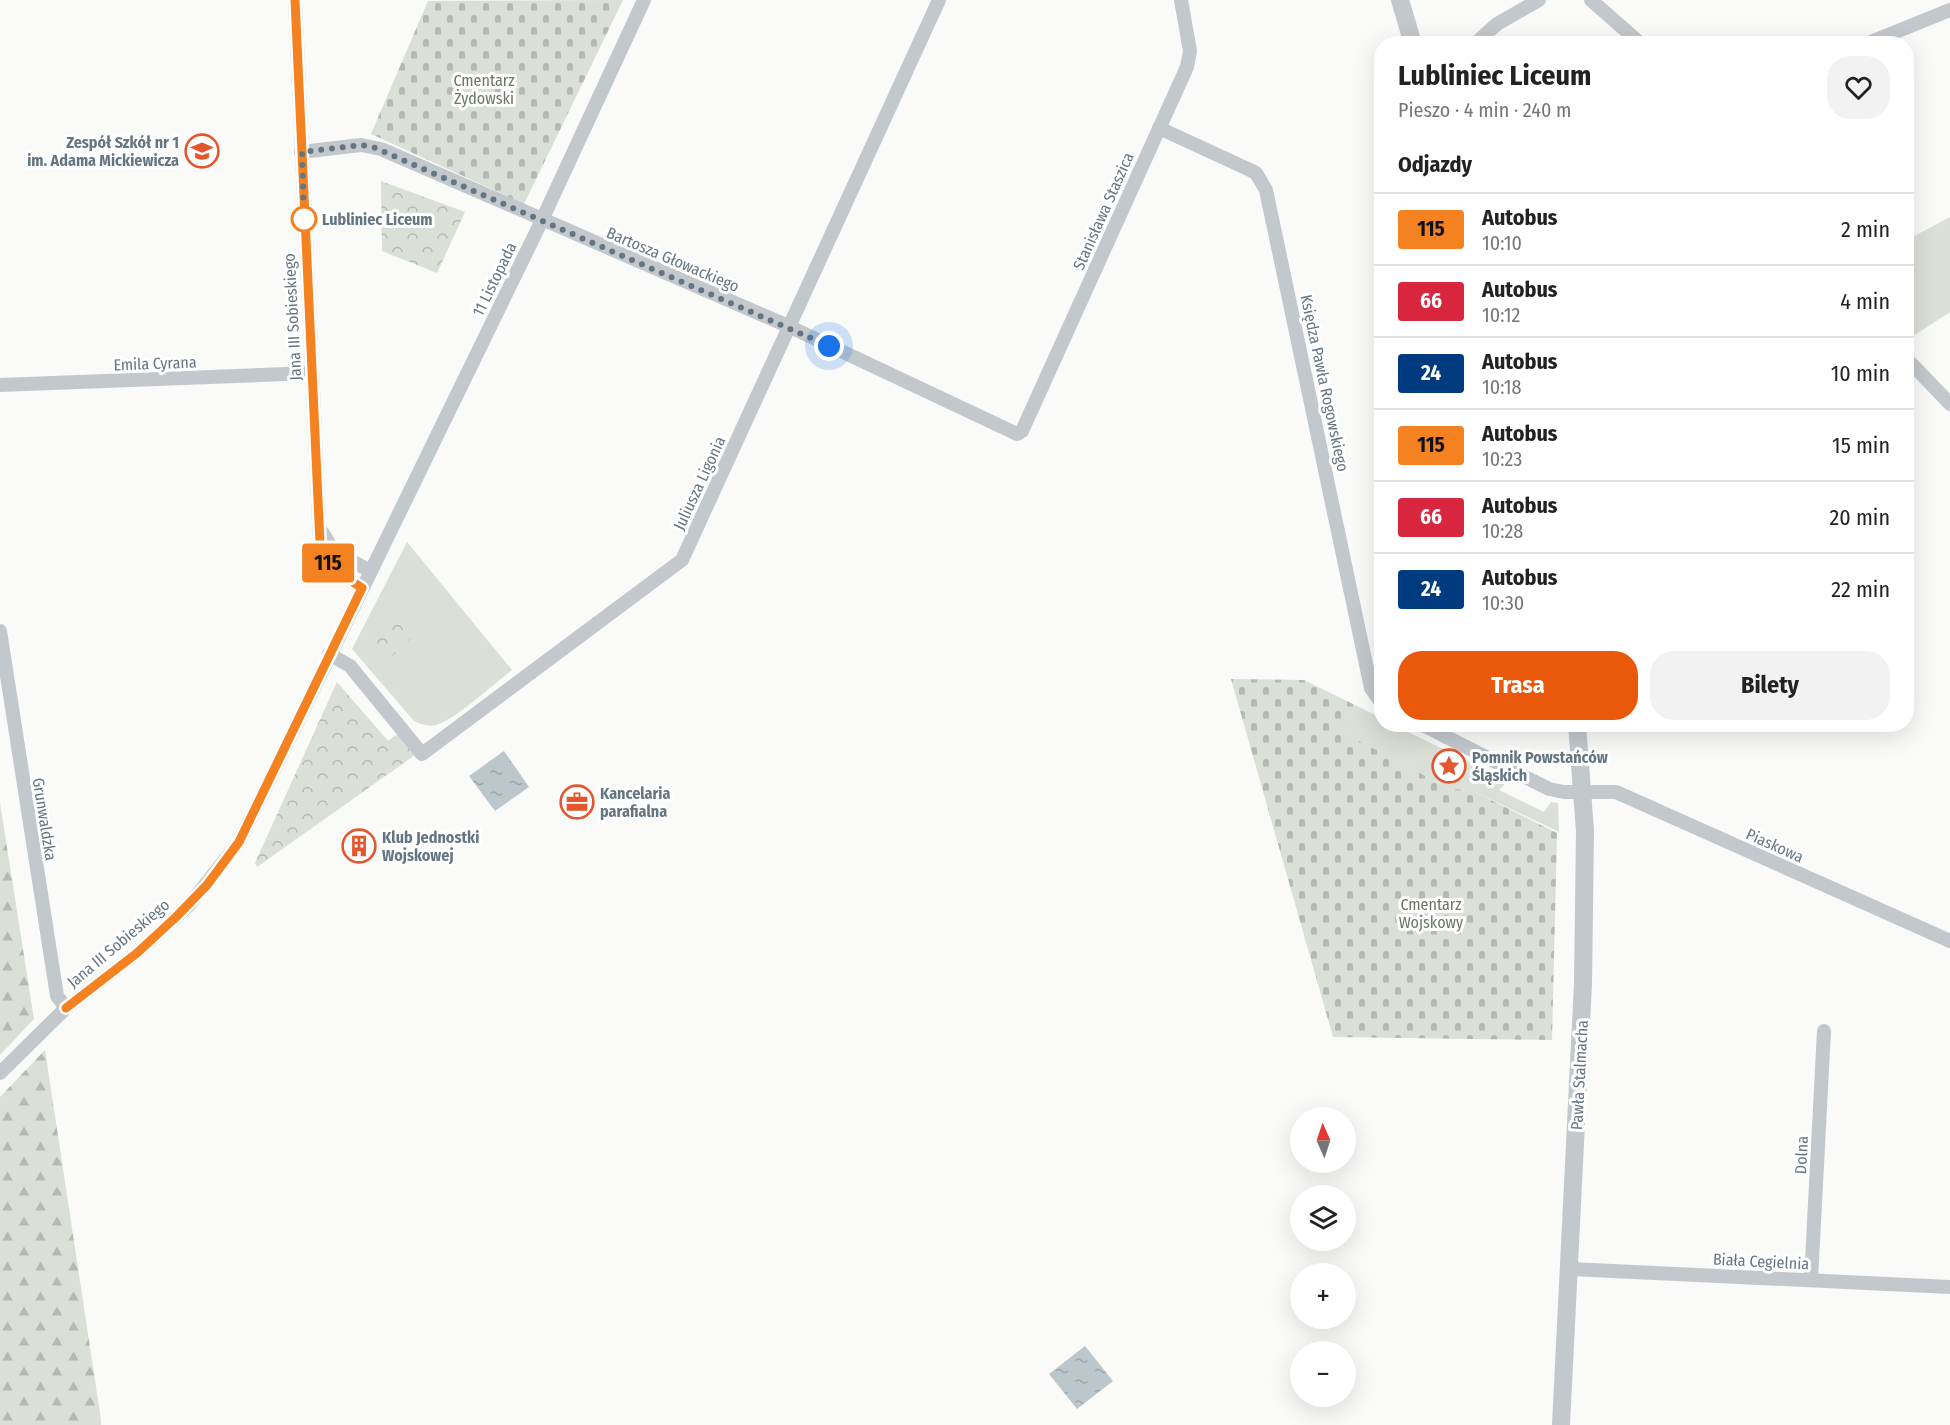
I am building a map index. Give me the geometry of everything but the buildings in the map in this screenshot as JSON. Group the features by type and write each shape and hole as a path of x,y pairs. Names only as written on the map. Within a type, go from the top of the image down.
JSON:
{"street":[{"name":"Jana III Sobieskiego","path":"295,0 320,543 328,562 362,588"},
{"name":"11 Listopada","path":"370,571 542,220 644,0"},
{"name":"Juliusza Ligonia","path":"329,654 350,666 422,754 682,560 939,0"},
{"name":"Stanisława Staszica","path":"1022,430 1189,59 1190,51 1181,0"},
{"path":"1400,0 1411,36"},
{"path":"1484,36 1497,24 1539,0"},
{"path":"1591,0 1632,36"},
{"path":"1886,36 1950,10"},
{"name":"Księdza Pawła Rogowskiego","path":"1159,128 1256,173 1266,190 1371,688 1374,692"},
{"name":"Bartosza Głowackiego","path":"302,152 361,145 373,147 788,326 1014,434 1022,430"},
{"path":"1914,370 1950,404"},
{"name":"Emila Cyrana","path":"0,386 312,373"},
{"name":"Jana III Sobieskiego","path":"0,1073 66,1008 144,947 189,905 218,872 252,818 370,571 333,550 318,525"},
{"name":"Grunwaldzka","path":"0,631 57,996 66,1008"},
{"path":"1437,732 1549,789 1584,792"},
{"name":"Pawła Stalmacha","path":"1561,1425 1571,1269 1583,983 1584,792 1578,732"},
{"name":"Piaskowa","path":"1584,792 1616,792 1950,941"},
{"name":"Dolna","path":"1811,1280 1824,1031"},
{"name":"Biała Cegielnia","path":"1571,1269 1950,1287"}],"green space":[{"name":"Cmentarz Żydowski","path":"623,0 524,204 371,134 428,1"},
{"path":"381,181 465,212 437,273 382,251"},
{"path":"1950,217 1950,312 1914,335 1914,236"},
{"path":"407,542 512,670 464,709 433,726 414,721 352,649"},
{"path":"403,613 421,629 390,658 373,641"},
{"name":"Cmentarz Wojskowy","path":"1231,679 1304,680 1355,705 1344,733 1450,789 1471,790 1557,833 1552,1040 1333,1037"},
{"path":"337,682 388,741 399,733 415,755 257,867 255,863"},
{"path":"1355,705 1374,714 1374,732 1408,732 1508,781 1499,790 1544,812 1551,802 1558,803 1559,832 1471,790 1450,789 1343,733"},
{"path":"0,803 34,1019 0,1055"},
{"path":"45,1050 101,1425 0,1425 0,1097"}],"water":[{"path":"504,751 529,787 495,811 469,776"},
{"path":"1085,1346 1113,1381 1077,1409 1049,1374"}],"bus line":[{"name":"115","path":"66,1008 137,953 189,905 218,872 252,818 362,588 332,568 320,543 295,0"}],"place":[{"name":"Zespół Szkół nr 1 im. Adama Mickiewicza","path":"202,151"},
{"name":"Lubliniec Liceum","path":"304,219"},
{"name":"Pomnik Powstańców Śląskich","path":"1449,766"},
{"name":"Kancelaria parafialna","path":"577,802"},
{"name":"Klub Jednostki Wojskowej","path":"359,846"}],"route":[{"path":"304,219 302,152 361,145 373,147 788,326 829,346"}]}
